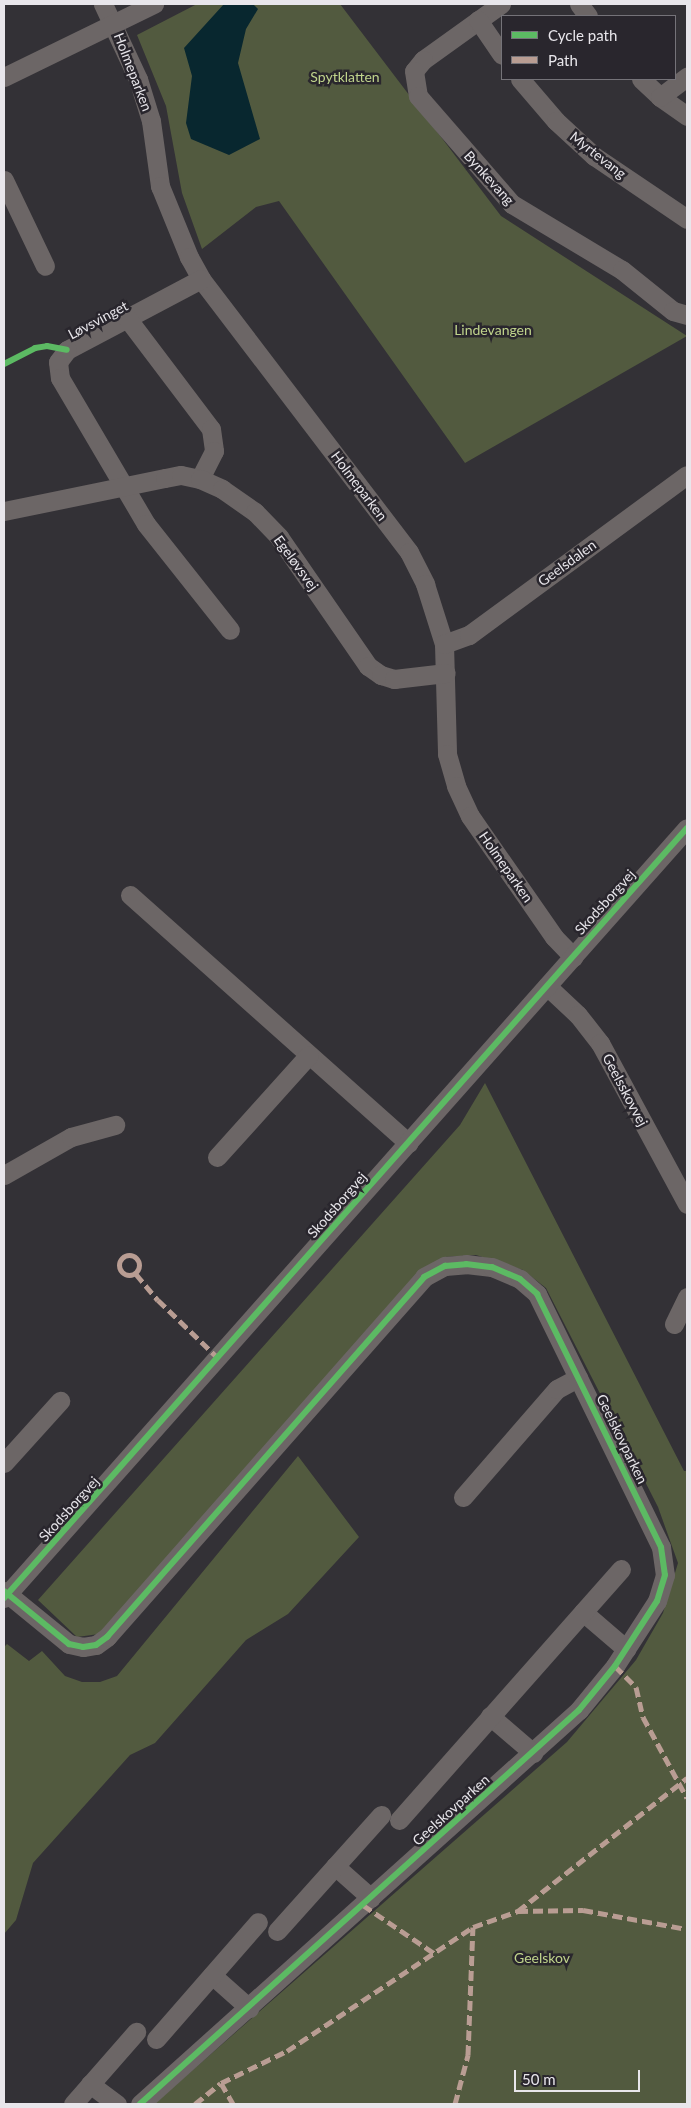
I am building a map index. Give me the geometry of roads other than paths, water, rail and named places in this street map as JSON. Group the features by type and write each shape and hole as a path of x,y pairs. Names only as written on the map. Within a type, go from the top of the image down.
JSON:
{"street":[{"name":"Holmeparken","path":"102,4 114,23 138,79 151,121 160,186 173,224 201,279 409,552 425,584 444,644 447,754 456,786 470,816 554,936 573,957"},
{"path":"4,77 154,4"},
{"name":"Bynkevang","path":"501,4 423,60 414,71 418,96 512,204 622,270 673,311 687,315"},
{"path":"579,4 587,15"},
{"path":"478,20 501,54"},
{"path":"660,97 687,77"},
{"name":"Myrtevang","path":"521,80 556,121 594,156 687,219"},
{"path":"642,80 660,97 687,116"},
{"path":"4,180 44,266"},
{"name":"Løvsvinget","path":"124,488 60,378 58,362 67,350 201,279"},
{"name":"Løvsvinget","path":"127,318 211,429 214,451 200,479"},
{"name":"Egeløvsvej","path":"4,511 181,475 200,479 222,489 255,512 279,537 368,666 381,675 394,678 446,673"},
{"name":"Geelsdalen","path":"444,644 468,635 687,475"},
{"path":"124,488 146,524 230,630"},
{"name":"Skodsborgvej","path":"5,1595 687,828"},
{"path":"130,895 408,1144"},
{"name":"Geelsskovvej","path":"547,986 578,1015 600,1043 687,1204"},
{"path":"217,1157 309,1055"},
{"path":"4,1175 71,1137 116,1125"},
{"name":"Geelskovparken","path":"5,1595 69,1644 82,1647 96,1645 107,1638 424,1277 446,1266 466,1264 492,1267 520,1278 537,1294 661,1547 665,1575 657,1601 626,1649 579,1710 140,2104"},
{"path":"674,1324 687,1297"},
{"path":"463,1496 557,1389 578,1378"},
{"path":"4,1463 60,1401"},
{"path":"277,1931 335,1866 390,1817 490,1716 621,1569"},
{"path":"583,1612 626,1649"},
{"path":"490,1716 533,1753"},
{"path":"335,1866 371,1898"},
{"path":"156,2039 258,1922"},
{"path":"212,1975 249,2008"},
{"path":"72,2104 136,2032"},
{"path":"90,2084 117,2104"}],"water":[{"path":"224,4 253,4 258,9 246,29 238,63 260,139 229,155 191,139 186,123 192,76 184,48"}],"park label":[{"name":"Spytklatten","path":"345,77"},
{"name":"Lindevangen","path":"493,330"},
{"name":"Geelskov","path":"542,1958"}]}
